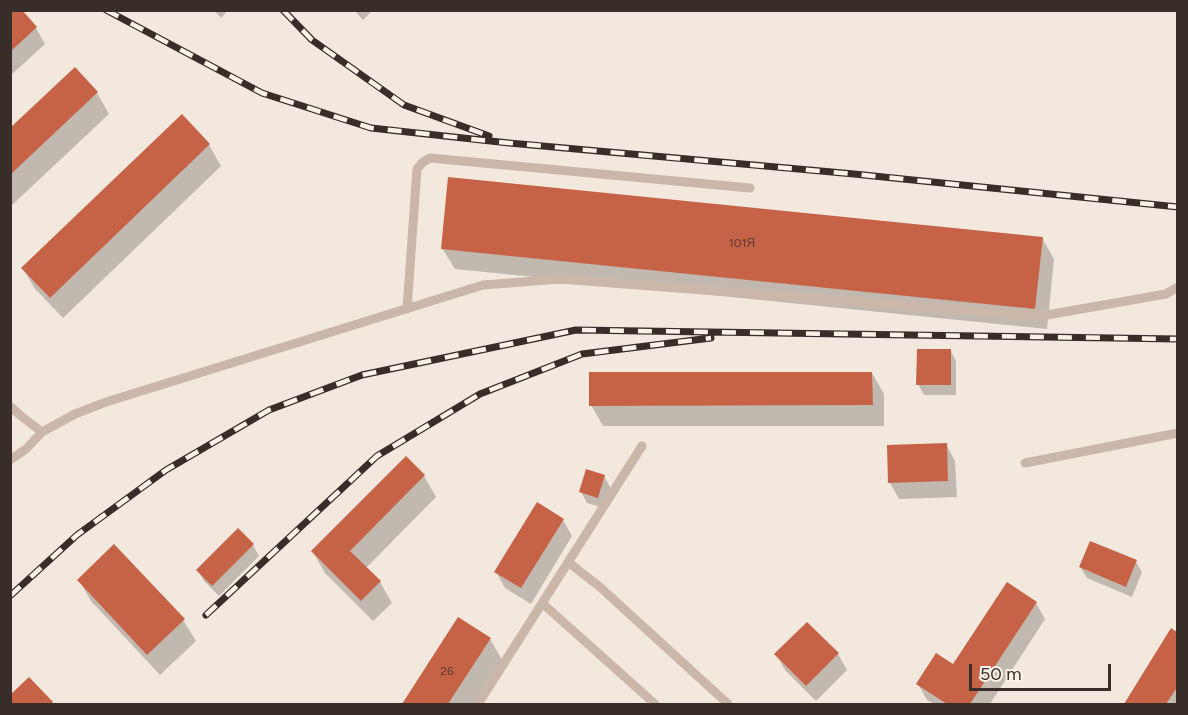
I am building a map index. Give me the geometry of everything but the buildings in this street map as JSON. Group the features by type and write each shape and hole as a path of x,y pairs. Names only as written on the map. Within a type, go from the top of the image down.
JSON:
{"lane":[{"path":"407,309 417,170 423,162 430,158 750,188"},
{"path":"10,460 26,449 42,432 75,414 106,402 483,285 560,279 1041,316 1166,294 1178,287"},
{"path":"10,406 42,432"},
{"path":"1025,463 1178,433"},
{"path":"478,705 642,446"},
{"path":"568,562 600,586 728,705"},
{"path":"542,603 655,705"}],"railway":[{"path":"106,10 262,93 371,128 1178,207"},
{"path":"283,10 312,40 404,105 489,136"},
{"path":"10,596 77,535 166,470 269,410 362,375 576,330 1178,339"},
{"path":"206,615 377,456 480,394 582,354 711,338"}]}
